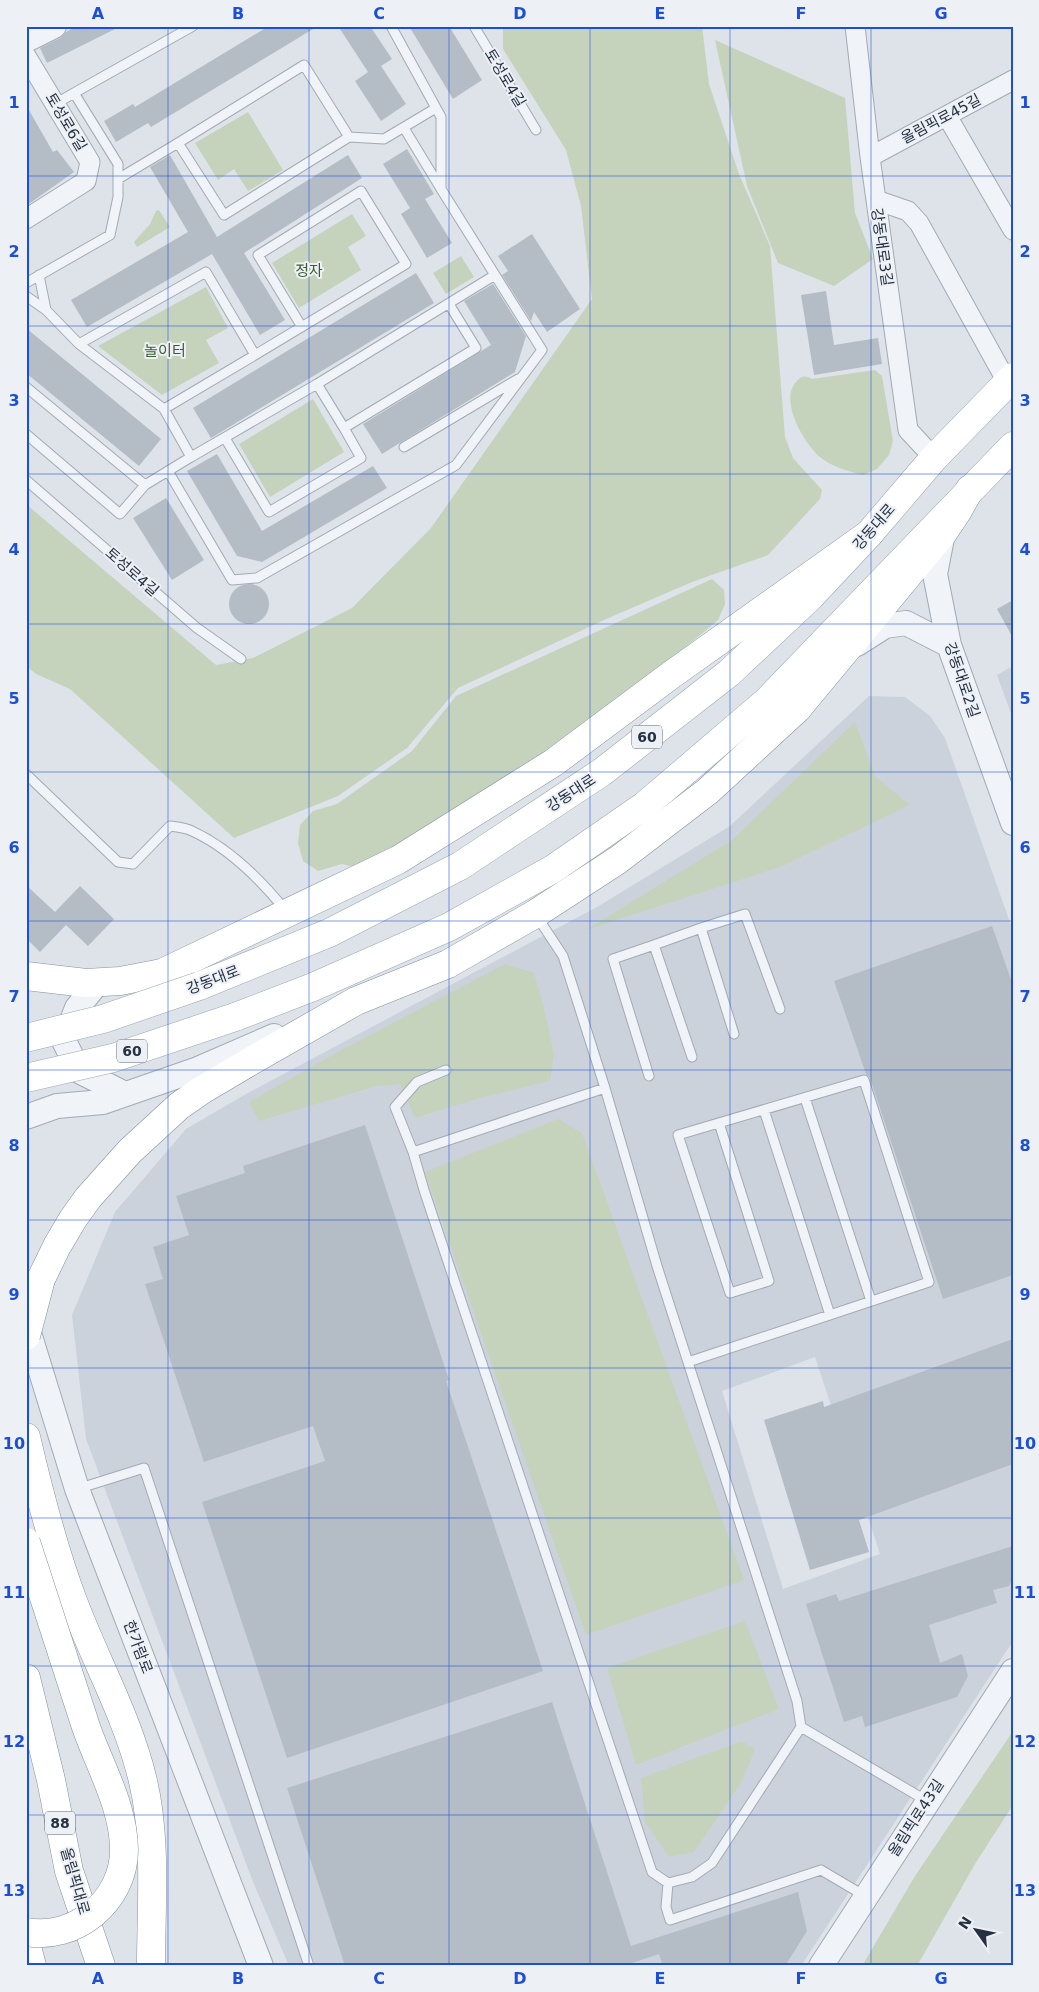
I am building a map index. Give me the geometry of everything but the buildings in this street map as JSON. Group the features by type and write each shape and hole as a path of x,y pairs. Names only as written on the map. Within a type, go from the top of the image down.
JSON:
{"main road":[{"name":"강동대로","path":"26,1038 103,1019 198,986 329,933 460,866 602,772 729,673 810,597 869,534 934,458 1010,380"},
{"name":"60","path":"26,1078 113,1058 235,1017 312,987 450,927 553,869 644,806 766,702 1013,446"},
{"path":"26,1336 41,1279 73,1219 88,1198 130,1151 154,1128 202,1090 356,1001 448,964 535,914 618,860 708,791 797,709 943,533 970,489"},
{"path":"26,976 98,982 120,981 162,973 398,860 554,763 671,675 869,534"},
{"path":"26,1437 53,1541 73,1601 123,1716 143,1782 149,1812 151,1838 151,1966"},
{"path":"26,1542 87,1729 120,1819 124,1852 116,1886 97,1910 68,1929 52,1933 26,1932"},
{"name":"올림픽대로","path":"26,1678 51,1780 69,1871 101,1966"},
{"path":"26,1942 32,1966"}],"street":[{"path":"26,40 54,26"},
{"name":"강동대로3길","path":"855,26 870,157 908,430 934,458"},
{"name":"토성로6길","path":"26,56 90,162 86,181 26,219"},
{"name":"올림픽로45길","path":"870,157 1013,80"},
{"path":"947,116 1013,230"},
{"name":"강동대로","path":"876,200 908,211 920,222 1010,380"},
{"name":"강동대로2길","path":"943,533 935,574 949,645 1013,823"},
{"path":"847,650 885,626 906,622 949,645"},
{"path":"98,982 76,1008 64,1041 79,1071 125,1094"},
{"path":"26,1117 57,1106 103,1102 198,1069 356,1001"},
{"path":"57,1106 79,1071"},
{"name":"한가람로","path":"26,1323 77,1489 261,1966"},
{"name":"올림픽로43길","path":"821,1966 1013,1671"}],"lane":[{"path":"55,104 193,26"},
{"path":"391,26 441,117 441,189"},
{"name":"토성로4길","path":"474,26 536,130"},
{"path":"118,179 304,66 349,137"},
{"path":"26,283 110,235 118,197 118,164 74,93"},
{"path":"178,142 224,215 349,137 384,139 436,108"},
{"path":"168,471 232,580 257,578 456,465 542,350 404,128"},
{"path":"164,410 302,327 406,264 361,191 258,255 302,327"},
{"path":"79,344 206,272 255,355"},
{"path":"39,275 46,310"},
{"path":"26,434 120,514 145,485 317,384 495,275"},
{"path":"26,296 46,310 79,344 164,410 191,457"},
{"path":"344,428 476,348 449,304"},
{"path":"404,448 521,377"},
{"path":"225,438 269,512 361,458 317,384"},
{"path":"26,388 145,485"},
{"name":"토성로4길","path":"26,480 197,628 241,659"},
{"path":"26,774 118,862 133,864 170,826 191,830 221,848 249,872 287,913"},
{"path":"446,1070 418,1082 395,1107 413,1152 652,1872 668,1883 692,1877 712,1863 801,1727 797,1701 657,1266 605,1088 563,956 535,914"},
{"path":"649,1076 613,959 746,914 780,1009"},
{"path":"701,928 734,1034"},
{"path":"654,945 692,1057"},
{"path":"688,1362 929,1282 864,1080 719,1123 678,1136 730,1293 769,1280 719,1123"},
{"path":"413,1152 605,1088"},
{"path":"805,1098 871,1301"},
{"path":"764,1110 830,1315"},
{"path":"77,1489 144,1468 309,1966"},
{"path":"801,1727 928,1801"},
{"path":"668,1883 666,1907 670,1920 821,1870 866,1896"}],"shaded area":[{"path":"1013,666 1013,719 997,675"},
{"path":"869,696 905,697 930,716 945,738 1013,931 1013,1641 801,1966 289,1966 253,1882 86,1439 72,1315 115,1212 186,1129 246,1094 597,907 730,826","holes":["815,1357 880,1554 783,1589 722,1391"]}],"green space":[{"path":"503,26 702,26 709,84 739,174 770,246 785,437 793,458 822,490 820,499 768,555 692,582 604,620 458,688 407,748 338,796 234,838 70,689 36,674 26,666 26,504 216,665 253,658 352,608 431,528 592,299 581,206 566,150 503,49"},
{"path":"715,40 845,98 855,213 873,259 834,286 778,263 747,186"},
{"path":"248,112 283,170 248,191 234,169 218,180 195,143"},
{"path":"159,210 170,227 137,247 134,242 150,224 156,211"},
{"name":"정자","path":"352,214 366,236 348,247 361,270 299,308 272,263"},
{"path":"461,256 474,277 446,294 433,273"},
{"name":"놀이터","path":"206,287 228,328 206,340 219,363 162,395 98,346"},
{"path":"875,370 882,376 893,441 889,455 877,469 863,475 840,468 820,457 814,451 796,421 790,400 791,390 801,377 812,379"},
{"path":"313,399 344,452 270,497 239,444"},
{"path":"712,579 724,590 725,604 718,620 549,761 361,869 342,864 318,871 303,861 298,843 300,825 313,811 337,804 412,751 456,696"},
{"path":"855,722 875,776 910,805 780,867 586,930 732,840"},
{"path":"505,964 534,973 554,1055 550,1081 480,1098 415,1118 400,1084 377,1086 259,1121 249,1102 334,1054"},
{"path":"558,1119 582,1133 744,1580 586,1635 425,1172"},
{"path":"745,1621 779,1709 636,1765 607,1668"},
{"path":"1013,1731 1013,1805 975,1864 917,1966 862,1966 915,1876"},
{"path":"742,1741 755,1749 741,1783 694,1852 669,1857 645,1822 641,1778"}]}
